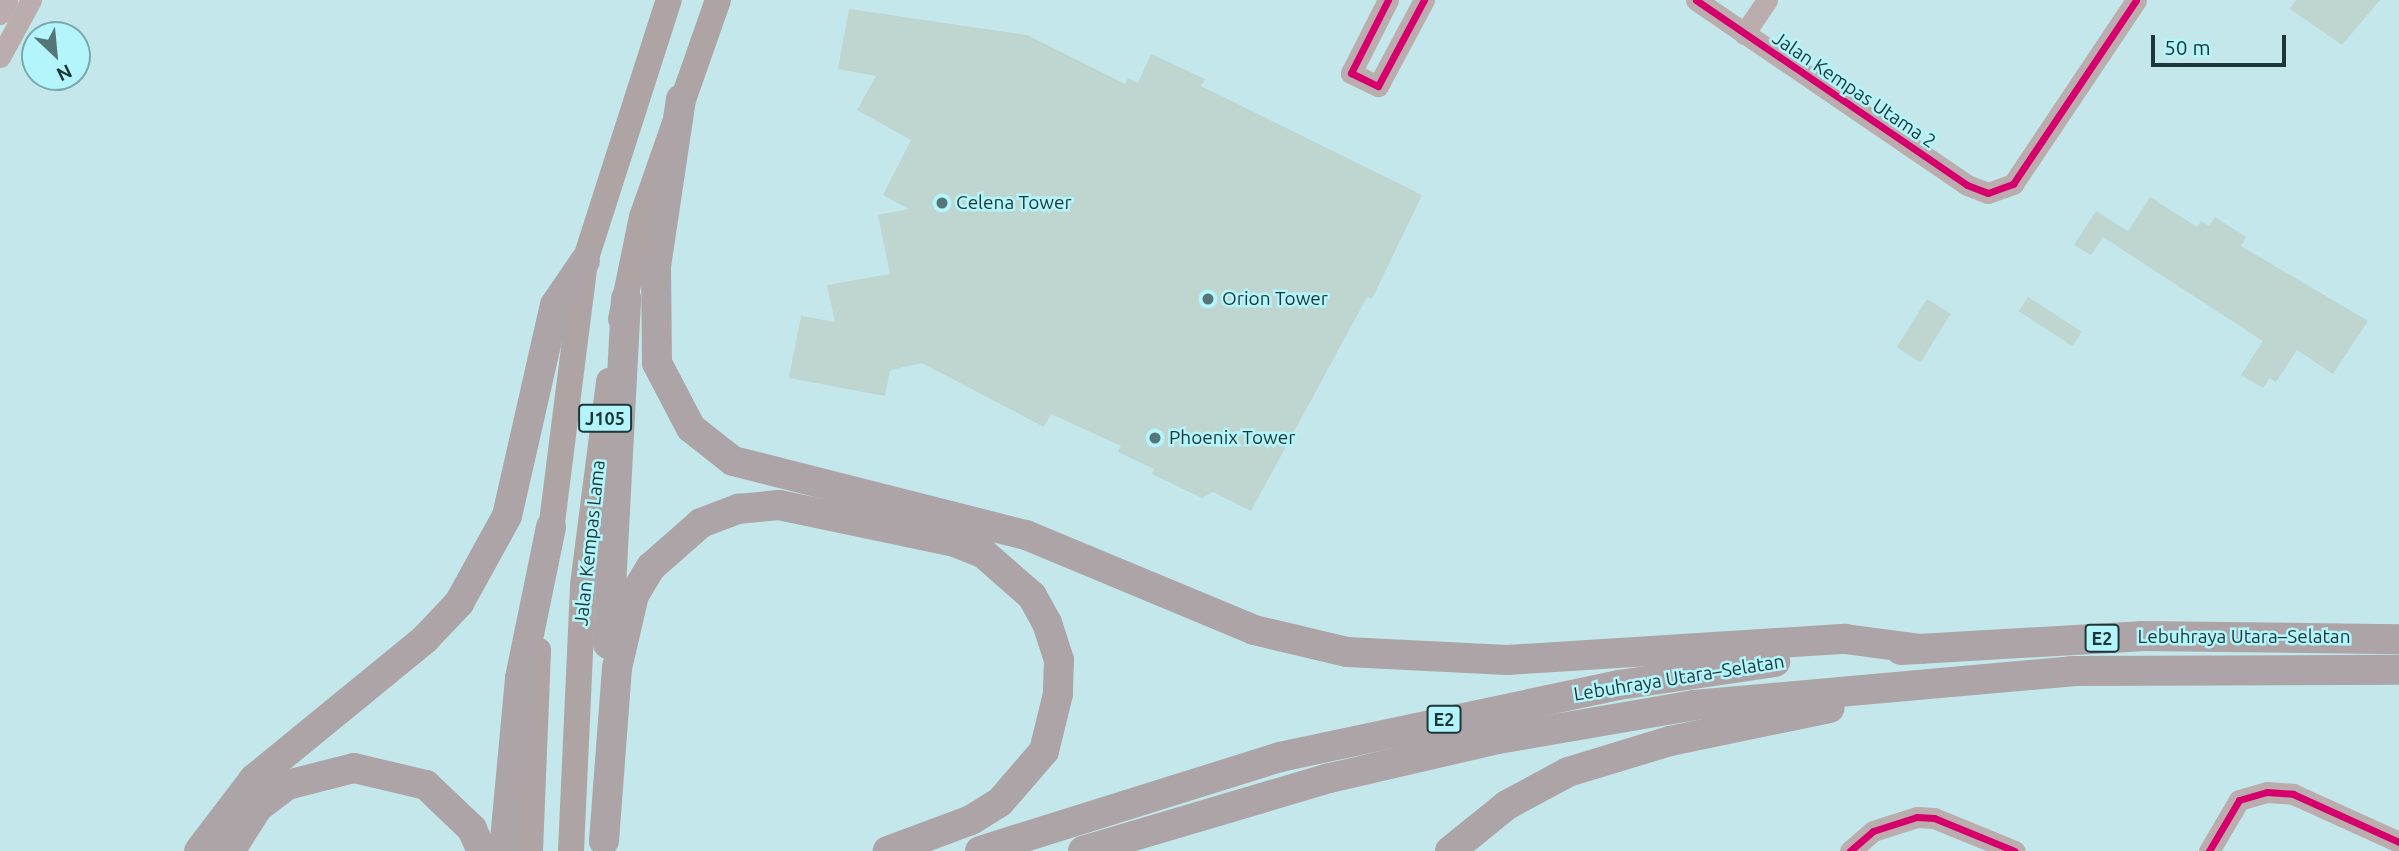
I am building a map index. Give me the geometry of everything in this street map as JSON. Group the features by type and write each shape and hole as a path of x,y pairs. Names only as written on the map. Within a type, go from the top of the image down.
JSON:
{"highway":[{"path":"681,99 656,267 657,363 691,428 733,461 1026,535 1254,630 1347,652 1507,660 1845,639 1921,649"},
{"path":"199,851 254,779 425,639 459,603 507,516 555,305 585,261"},
{"path":"604,846 626,298"},
{"path":"604,846 617,668 634,595 659,559 701,523 738,509 779,505 955,542 984,554 1032,596 1059,660 1052,725 1025,776 971,820 888,851"},
{"path":"504,851 520,678 551,527"},
{"name":"Lebuhraya Utara–Selatan","path":"980,851 1280,757 1431,722 1759,663 1921,649 2141,636 2399,639"},
{"name":"Lebuhraya Utara–Selatan","path":"1083,851 1330,778 1498,739 1694,705 1921,681 2099,671 2399,670"},
{"path":"1450,851 1507,805 1568,772 1670,741 1853,703 1921,681"},
{"path":"230,851 258,807 287,785 354,768 393,773 426,785 472,829 482,851"}],"main road":[{"name":"Jalan Kempas Lama","path":"530,851 534,680 585,261 669,0"},
{"name":"Jalan Kempas Lama","path":"571,851 583,585 626,298 642,216 718,0"}],"street":[{"path":"0,14 7,0"},
{"path":"0,57 31,0"},
{"path":"1388,0 1351,73 1378,86 1424,0"},
{"name":"Jalan Kempas Utama 2","path":"1696,0 1979,192 1999,191 2013,184 2136,0"},
{"path":"1744,34 1767,0"},
{"path":"2209,851 2239,800 2274,792 2293,793 2399,842"},
{"path":"1850,851 1873,831 1896,822 1934,818 2015,851"}],"building":[{"path":"2296,0 2380,0 2342,45 2290,9"},
{"path":"849,9 1027,35 1125,84 1128,78 1138,83 1151,54 1205,79 1201,86 1422,195 1372,299 1367,297 1251,511 1213,492 1202,498 1152,474 1154,469 1118,452 1121,446 1051,414 1044,427 922,363 890,370 885,396 789,378 801,316 835,322 827,285 890,274 878,215 909,209 883,195 911,140 857,110 876,76 838,69"},
{"path":"2150,197 2197,227 2201,221 2209,226 2215,217 2246,237 2241,246 2368,321 2333,374 2297,350 2276,382 2270,378 2263,388 2241,375 2263,341 2103,237 2091,255 2074,245 2096,211 2128,231"},
{"path":"2028,297 2082,332 2072,346 2019,311"},
{"path":"1927,299 1951,314 1921,362 1897,347"}],"cycle path":[{"path":"1388,0 1351,73 1378,86 1424,0"},
{"path":"1696,0 1967,185 1988,193 2013,184 2136,0"},
{"path":"2209,851 2239,800 2267,792 2293,794 2399,842"},
{"path":"1850,851 1873,831 1917,817 1934,818 2015,851"}],"place":[{"name":"Celena Tower","path":"942,203"},
{"name":"Orion Tower","path":"1208,299"},
{"name":"Phoenix Tower","path":"1155,438"}]}
